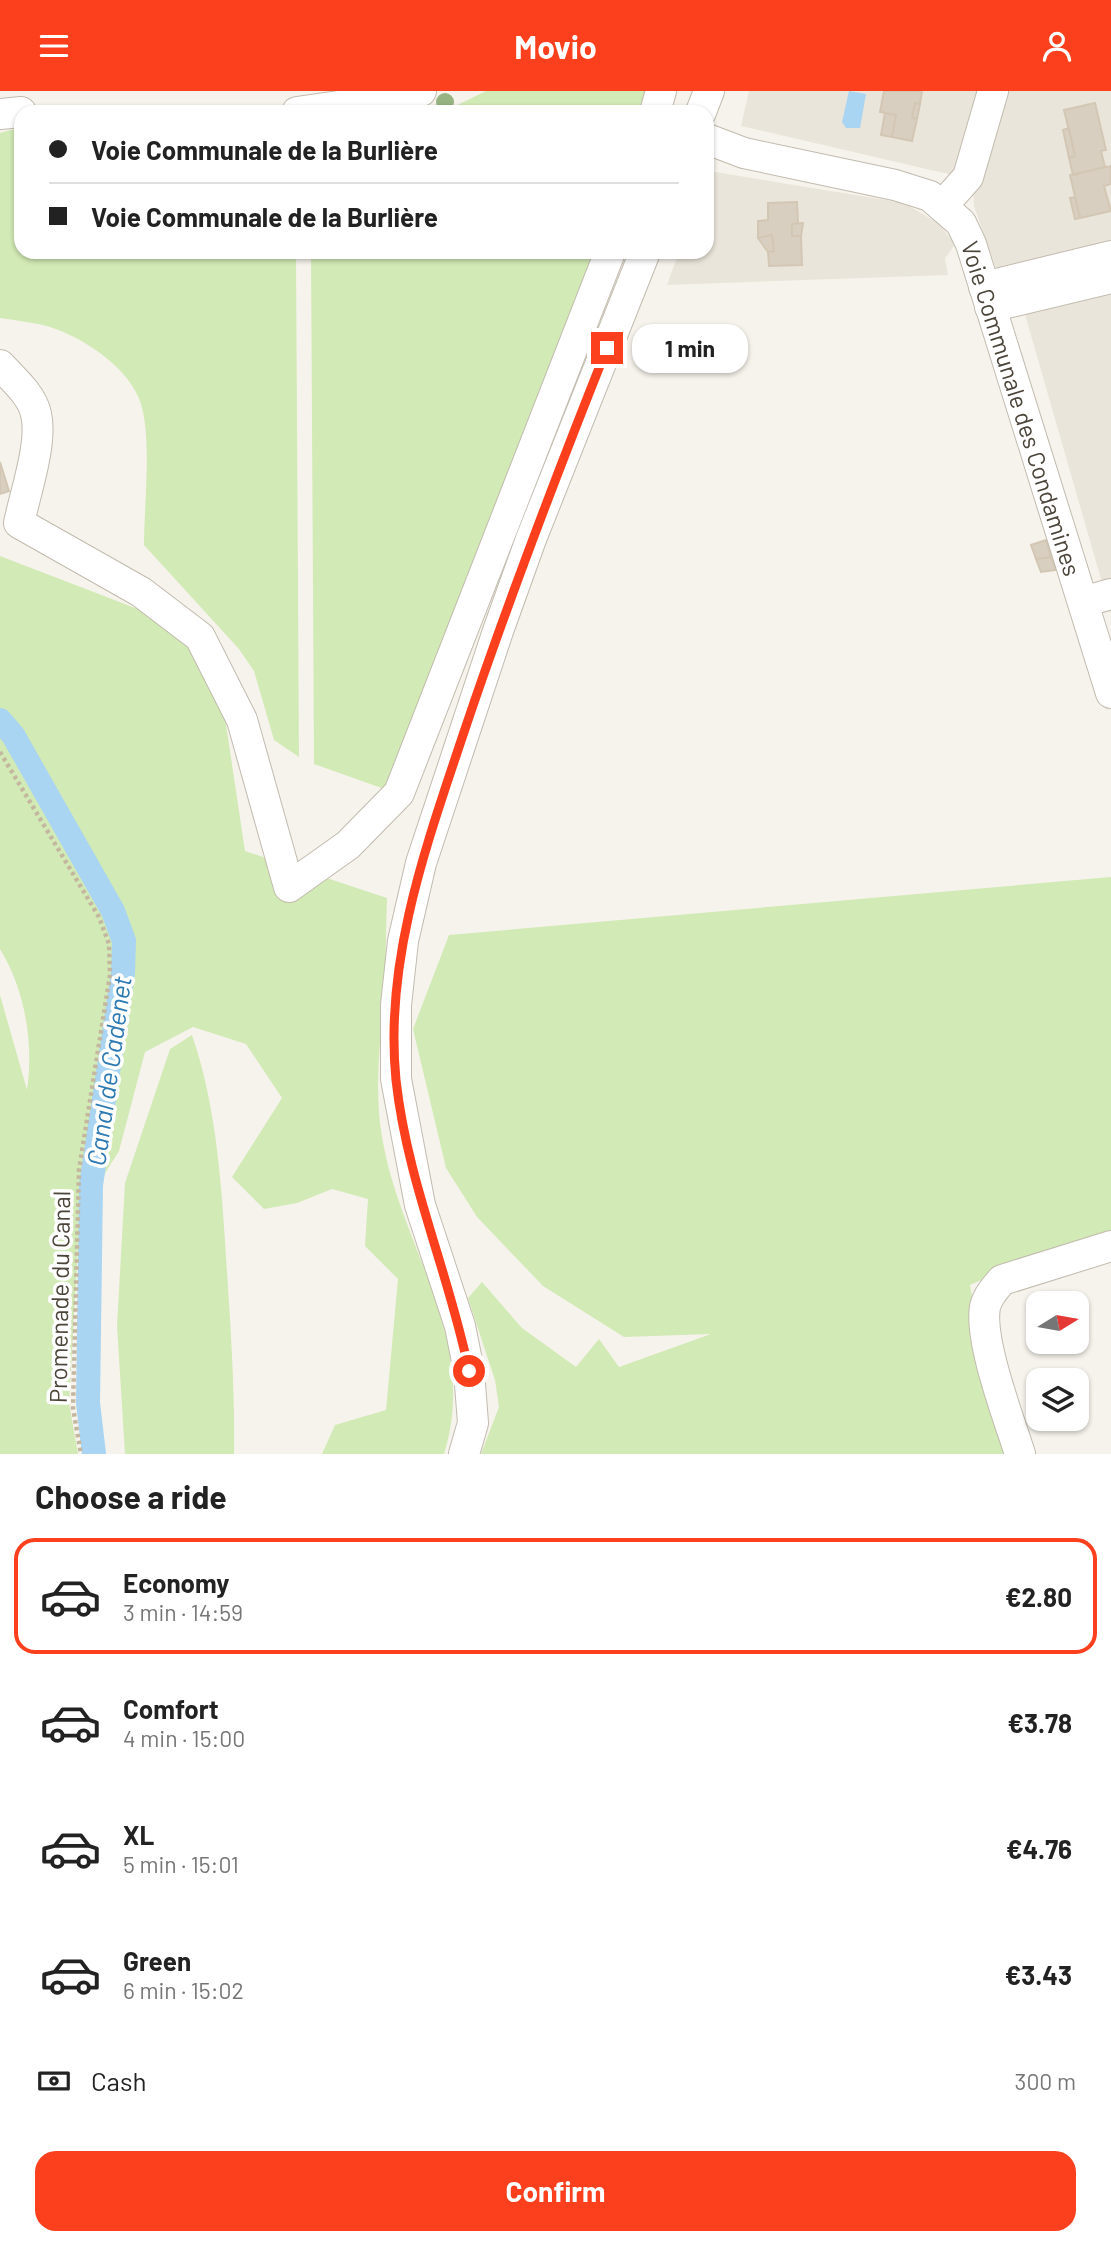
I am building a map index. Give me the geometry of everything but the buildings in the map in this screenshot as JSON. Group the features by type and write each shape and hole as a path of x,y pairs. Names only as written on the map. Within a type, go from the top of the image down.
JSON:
{"street":[{"path":"327,105 362,97 421,91"},
{"path":"943,205 968,177 992,91"},
{"name":"Voie Communale des Condamines","path":"714,142 744,153 895,184 930,196 961,223 987,297 1111,693"},
{"path":"987,297 1111,256"},
{"path":"0,365 24,392 36,414 36,441 19,523 141,592 200,637 242,720 289,887 348,845 399,793 607,259"},
{"path":"464,1454 472,1423 469,1371 460,1326 420,1205 396,1079 396,1005 403,941 421,863 498,631 531,539 642,259"},
{"path":"987,297 1111,278"},
{"path":"1083,602 1111,594"},
{"path":"1020,1454 986,1338 985,1307 988,1299 1002,1280 1111,1246"}],"path":[{"name":"Promenade du Canal","path":"0,752 99,918 109,944 110,975 79,1170 73,1408 81,1454"}],"shaded area":[{"path":"749,91 1111,91 1111,614 1024,311 998,274 974,206 973,187 961,177 741,126"},
{"path":"714,172 904,203 938,223 955,244 945,259 948,275 667,285 676,259 714,259"}],"green space":[{"path":"486,91 652,91 649,105 457,105"},
{"path":"14,130 14,259 296,259 299,757 274,740 254,671 239,649 144,545 146,436 141,404 135,390 115,365 72,336 43,325 0,318 0,133"},
{"path":"311,259 598,259 390,791 314,764"},
{"path":"0,556 156,616 192,650 225,718 245,851 387,898 378,1077 379,1117 391,1177 445,1332 452,1371 452,1412 444,1454 322,1454 335,1425 386,1410 398,1279 365,1246 368,1199 332,1189 297,1203 264,1209 232,1177 282,1098 246,1044 193,1027 145,1052 119,1151 80,1213 69,1403 78,1454 0,1454 0,995 27,1090 29,1054 26,1017 16,982 0,949"},
{"path":"1111,877 1111,1236 1004,1270 970,1285 980,1340 1014,1454 481,1454 499,1407 495,1380 468,1298 482,1282 522,1328 576,1367 599,1339 619,1367 711,1334 624,1337 543,1286 477,1217 446,1168 413,1029 449,935"},
{"path":"192,1035 208,1093 221,1183 232,1363 234,1454 125,1454 117,1326 125,1183 170,1049"}],"water":[{"path":"849,91 866,94 860,128 846,128 842,122"}],"waterway":[{"name":"Canal de Cadenet","path":"0,720 13,735 113,911 124,941 123,973 91,1185 88,1403 94,1454"}],"route":[{"path":"469,1371 460,1326 420,1205 396,1079 396,1005 403,941 421,863 498,631 531,539 607,348"}]}
